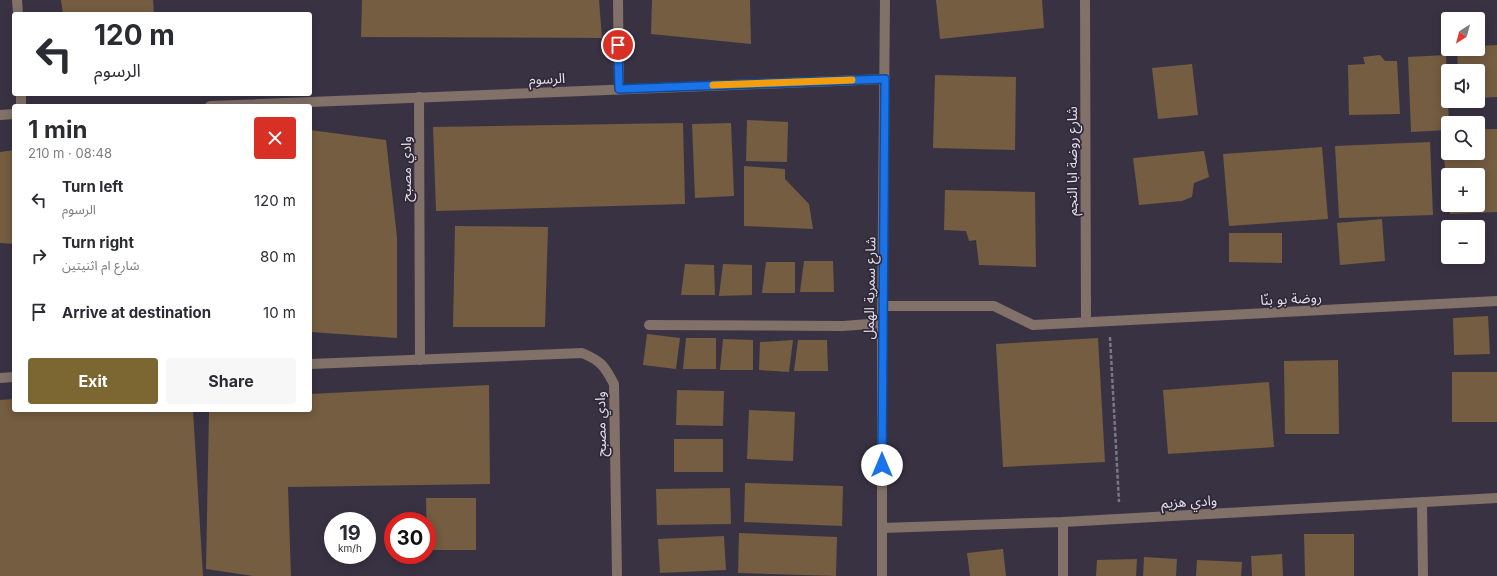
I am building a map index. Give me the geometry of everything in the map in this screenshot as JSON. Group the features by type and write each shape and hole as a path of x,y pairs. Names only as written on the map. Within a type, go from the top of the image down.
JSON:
{"street":[{"path":"17,0 18,12"},
{"path":"618,0 619,89"},
{"name":"شارع سمرية الهمل","path":"882,576 882,324 885,0"},
{"name":"شارع روضة ابا النجم","path":"1085,0 1086,322"},
{"name":"الرسوم","path":"256,104 885,79"},
{"name":"وادي مصبح","path":"418,97 420,360"},
{"path":"0,115 12,114"},
{"name":"روضة بو بنّا","path":"883,306 994,306 1033,325 1497,301"},
{"path":"649,325 843,326 882,324"},
{"name":"وادي مصبح","path":"312,364 582,353 596,359 606,369 614,384 616,576"},
{"path":"0,378 12,377"},
{"name":"وادي هزيم","path":"882,528 1063,522 1497,498"},
{"path":"1422,502 1423,576"},
{"path":"1063,522 1063,576"}],"path":[{"path":"1110,321 1119,519"}],"building":[{"path":"61,0 153,0 154,12 63,12"},
{"path":"362,0 599,0 602,38 361,37"},
{"path":"652,0 750,0 751,44 651,34"},
{"path":"936,0 1042,0 1044,28 940,39"},
{"path":"1497,45 1497,97 1485,98 1485,64 1458,64 1457,56 1485,56 1485,46"},
{"path":"1380,55 1385,61 1397,61 1400,114 1349,115 1348,65 1365,64 1363,57"},
{"path":"1446,56 1446,64 1441,64 1441,108 1448,108 1449,116 1441,116 1441,130 1411,132 1408,57"},
{"path":"1192,64 1198,115 1158,119 1152,68"},
{"path":"935,75 1016,77 1015,150 933,148"},
{"path":"747,120 788,122 787,162 746,161"},
{"path":"683,123 685,204 436,211 433,127"},
{"path":"731,123 734,196 695,198 692,124"},
{"path":"1485,129 1497,129 1497,212 1450,214 1450,212 1485,212 1485,168 1445,168 1444,160 1485,160"},
{"path":"312,130 386,140 397,237 397,338 312,332"},
{"path":"1430,142 1433,215 1339,218 1335,146"},
{"path":"1322,147 1328,219 1229,226 1223,154"},
{"path":"12,150 12,244 0,243 0,152"},
{"path":"1204,151 1209,177 1194,183 1192,197 1182,201 1139,205 1133,158"},
{"path":"744,166 785,169 785,179 809,204 813,229 744,226"},
{"path":"945,190 1035,192 1036,267 979,265 976,240 969,241 966,231 944,230"},
{"path":"1382,219 1385,261 1340,265 1337,223"},
{"path":"455,226 548,227 545,327 453,327"},
{"path":"1229,233 1282,233 1282,263 1229,262"},
{"path":"804,261 833,261 834,292 800,292"},
{"path":"766,262 795,262 795,293 762,293"},
{"path":"685,264 714,265 715,295 681,295"},
{"path":"723,264 752,265 752,295 719,296"},
{"path":"1488,316 1490,354 1454,355 1453,318"},
{"path":"647,334 680,338 676,369 643,365"},
{"path":"686,338 716,338 716,369 683,369"},
{"path":"1098,338 1105,462 1003,467 996,344"},
{"path":"723,339 753,340 753,370 720,370"},
{"path":"793,340 789,372 759,370 760,342"},
{"path":"798,340 827,340 828,371 794,371"},
{"path":"1338,360 1339,434 1285,434 1284,361"},
{"path":"1452,372 1497,372 1497,422 1452,422"},
{"path":"1269,382 1274,447 1168,454 1163,390"},
{"path":"489,385 490,484 288,487 291,576 253,576 206,569 209,412 312,412 312,394"},
{"path":"677,390 724,391 723,426 676,425"},
{"path":"12,399 12,412 193,412 203,576 0,576 0,400"},
{"path":"749,410 795,412 793,461 747,459"},
{"path":"674,439 723,439 723,472 674,472"},
{"path":"745,483 843,486 842,526 744,522"},
{"path":"730,488 731,524 657,525 656,489"},
{"path":"426,498 476,498 476,550 436,550 436,512 426,512"},
{"path":"739,533 837,537 836,576 738,573"},
{"path":"1304,534 1354,534 1354,576 1305,576"},
{"path":"724,536 726,570 660,573 658,539"},
{"path":"1003,549 1006,576 970,576 967,553"},
{"path":"1282,554 1283,576 1252,576 1251,556"},
{"path":"1144,557 1177,559 1176,576 1143,576"},
{"path":"1137,559 1136,576 1096,576 1097,560"},
{"path":"1197,560 1242,562 1241,576 1196,576"}],"slow traffic":[{"path":"713,85 852,80"}],"route":[{"path":"618,45 619,89 885,79 882,465"}]}
